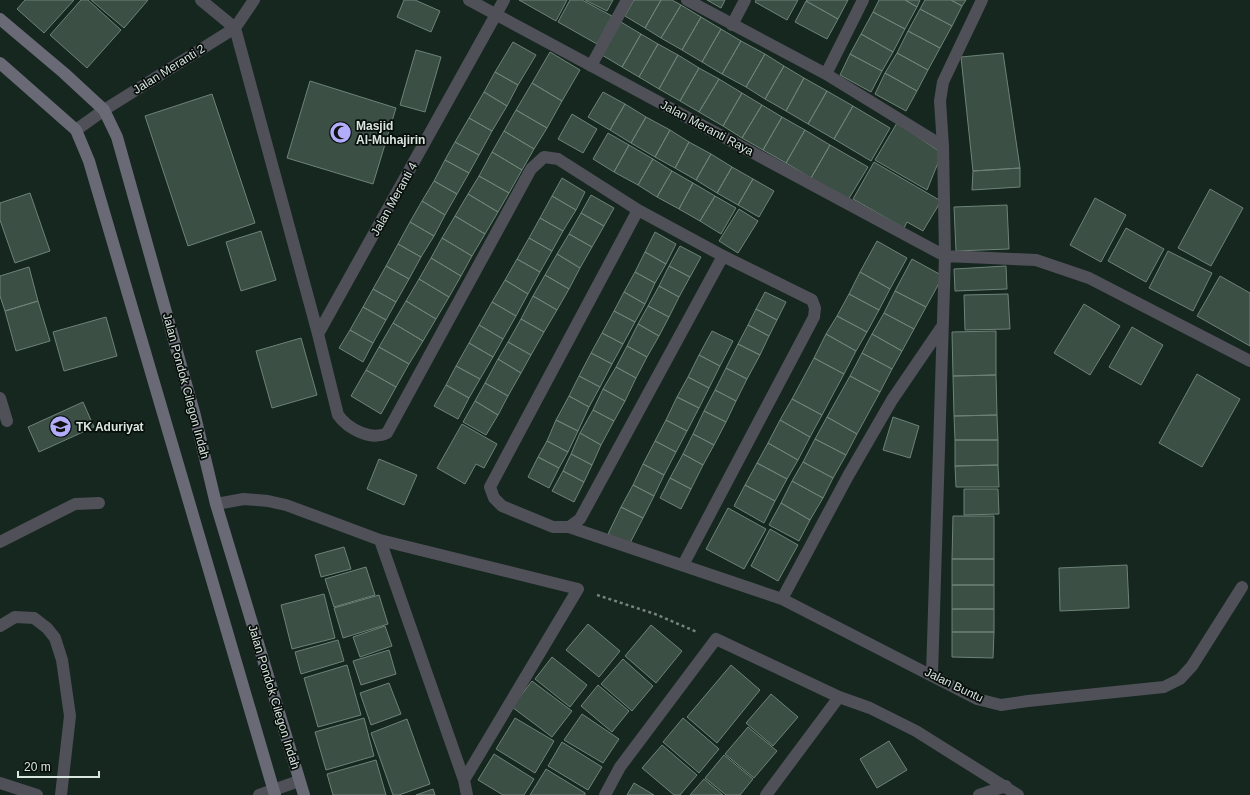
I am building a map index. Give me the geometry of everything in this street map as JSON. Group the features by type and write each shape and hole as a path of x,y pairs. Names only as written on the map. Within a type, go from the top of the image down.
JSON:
{"street":[{"path":"201,0 235,28 318,334 338,415 345,425 374,436 381,436 387,433 531,169 544,157 558,159 638,210 723,256 812,300 815,312 814,317 683,566"},
{"name":"Jalan Meranti 2","path":"76,130 104,110 235,28 254,0"},
{"name":"Jalan Meranti Raya","path":"469,0 945,256"},
{"name":"Jalan Meranti 4","path":"318,334 504,0"},
{"path":"591,66 627,0"},
{"path":"686,0 826,74 943,146"},
{"path":"732,25 745,0"},
{"path":"826,74 863,0"},
{"path":"932,675 945,256 943,146 940,101 943,82 982,0"},
{"name":"Jalan Pondok Cilegon Indah","path":"0,18 64,73 104,110 117,137 192,405 216,504 304,795"},
{"path":"0,63 76,130 89,161 274,792"},
{"name":"Jalan Buntu","path":"638,210 490,487 494,498 502,506 553,527 569,527 782,599 977,699 1001,706 1028,701 1164,687 1180,679 1192,666 1242,587"},
{"path":"569,527 580,519 723,256"},
{"path":"945,256 1036,260 1089,278 1250,361"},
{"path":"782,599 848,476 892,400 942,328"},
{"path":"0,398 7,421"},
{"path":"216,504 244,499 268,501 286,505 380,540 578,589 464,780"},
{"path":"0,542 75,504 99,503"},
{"path":"380,540 464,780 467,795"},
{"path":"0,626 15,617 34,618 47,628 54,638 62,660 70,716 61,795"},
{"path":"605,795 620,767 716,639 840,697 870,708 916,731 1006,786 1018,795"},
{"path":"766,795 840,697"},
{"path":"258,795 274,792 299,781"},
{"path":"0,783 37,795"},
{"path":"979,795 1006,786"}],"path":[{"path":"578,589 655,614 716,639"}],"building":[{"path":"25,0 74,0 44,33 17,9"},
{"path":"81,0 88,0 121,30 87,68 50,35"},
{"path":"91,0 148,0 124,28"},
{"path":"404,0 415,0 440,11 431,32 397,17"},
{"path":"519,0 567,0 556,21"},
{"path":"570,0 582,0 612,16 597,44 558,22"},
{"path":"585,0 613,0 607,11"},
{"path":"634,0 661,0 645,28 625,16"},
{"path":"661,0 672,0 681,5 661,38 645,28"},
{"path":"707,0 725,0 721,8"},
{"path":"756,0 798,0 787,20 755,2"},
{"path":"848,0 838,19 806,1"},
{"path":"879,0 905,0 917,7 905,29 873,12"},
{"path":"905,0 920,0 917,7"},
{"path":"925,0 951,0 962,6 952,26 920,9"},
{"path":"951,0 966,0 962,6"},
{"path":"806,1 838,19 827,39 795,22"},
{"path":"681,5 701,17 682,50 661,38"},
{"path":"920,9 952,26 940,48 908,31"},
{"path":"873,12 905,29 893,52 861,34"},
{"path":"701,17 721,29 702,62 682,50"},
{"path":"621,22 641,34 622,67 602,55"},
{"path":"721,29 741,41 722,74 702,62"},
{"path":"908,31 940,48 928,70 897,53"},
{"path":"641,34 658,44 639,77 622,67"},
{"path":"861,34 893,52 882,71 850,54"},
{"path":"741,41 765,54 746,87 722,74"},
{"path":"513,42 536,55 518,85 495,72"},
{"path":"658,44 678,55 659,89 639,77"},
{"path":"416,50 441,57 425,112 400,105"},
{"path":"550,52 580,70 562,101 532,83"},
{"path":"897,53 928,70 917,91 885,73"},
{"path":"1003,53 1020,168 973,171 961,57"},
{"path":"765,54 784,66 765,99 746,87"},
{"path":"850,54 882,71 871,92 840,75"},
{"path":"678,55 699,68 680,101 659,89"},
{"path":"784,66 804,78 786,111 765,99"},
{"path":"699,68 719,79 699,112 680,101"},
{"path":"495,72 518,85 507,106 484,92"},
{"path":"885,73 917,91 906,111 875,94"},
{"path":"804,78 827,91 808,124 786,111"},
{"path":"719,79 742,93 723,126 699,112"},
{"name":"Masjid Al-Muhajirin","path":"310,81 396,108 373,184 287,158"},
{"path":"532,83 562,101 547,128 516,110"},
{"path":"827,91 853,106 834,139 808,124"},
{"path":"484,92 507,106 492,131 469,118"},
{"path":"603,92 625,104 610,130 588,117"},
{"path":"742,93 762,105 742,138 723,126"},
{"path":"212,94 255,223 188,246 145,116"},
{"path":"625,104 646,117 631,143 610,130"},
{"path":"762,105 782,117 763,150 742,138"},
{"path":"853,106 890,128 871,161 834,139"},
{"path":"516,110 547,128 534,149 504,131"},
{"path":"572,114 597,129 583,153 558,139"},
{"path":"646,117 670,130 655,157 631,143"},
{"path":"782,117 805,130 786,163 763,150"},
{"path":"469,118 492,131 479,155 455,142"},
{"path":"897,123 942,153 927,190 875,160"},
{"path":"670,130 689,142 675,168 655,157"},
{"path":"805,130 830,145 811,178 786,163"},
{"path":"504,131 534,149 522,170 492,152"},
{"path":"608,133 629,145 614,172 593,159"},
{"path":"455,142 479,155 469,173 445,160"},
{"path":"689,142 711,154 696,180 675,168"},
{"path":"629,145 653,159 638,185 614,172"},
{"path":"830,145 868,167 848,200 811,178"},
{"path":"492,152 522,170 509,193 479,176"},
{"path":"711,154 732,167 717,193 696,180"},
{"path":"653,159 672,171 657,197 638,185"},
{"path":"445,160 469,173 457,194 434,181"},
{"path":"874,162 941,201 923,231 907,222 904,228 853,199"},
{"path":"732,167 753,179 738,205 717,193"},
{"path":"1020,168 1020,187 972,190 973,171"},
{"path":"672,171 693,183 679,209 657,197"},
{"path":"479,176 509,193 498,212 468,194"},
{"path":"562,178 585,192 576,210 552,196"},
{"path":"753,179 774,191 759,217 738,205"},
{"path":"434,181 457,194 445,215 422,201"},
{"path":"693,183 715,196 700,221 679,209"},
{"path":"1210,189 1243,208 1211,266 1178,248"},
{"path":"30,193 50,251 15,263 0,220 0,203"},
{"path":"468,194 498,212 485,234 455,216"},
{"path":"591,195 614,208 604,226 581,213"},
{"path":"552,196 576,210 563,231 540,218"},
{"path":"715,196 736,208 721,234 700,221"},
{"path":"1095,198 1126,215 1101,262 1070,245"},
{"path":"422,201 445,215 434,236 410,222"},
{"path":"1007,205 1009,249 956,251 954,207"},
{"path":"739,209 758,221 738,253 719,241"},
{"path":"581,213 604,226 592,247 569,234"},
{"path":"455,216 485,234 472,256 442,238"},
{"path":"540,218 563,231 552,251 529,238"},
{"path":"410,222 434,236 421,257 398,244"},
{"path":"1126,228 1164,249 1146,282 1108,261"},
{"path":"261,231 276,280 241,291 226,242"},
{"path":"655,232 676,244 666,264 645,252"},
{"path":"569,234 592,247 580,268 557,254"},
{"path":"442,238 472,256 461,276 431,258"},
{"path":"529,238 552,251 540,272 517,259"},
{"path":"877,241 907,258 890,289 860,272"},
{"path":"398,244 421,257 409,279 386,266"},
{"path":"680,246 701,257 690,277 669,266"},
{"path":"1168,251 1212,273 1193,311 1149,288"},
{"path":"645,252 666,264 655,283 635,272"},
{"path":"557,254 580,268 569,289 545,275"},
{"path":"431,258 461,276 449,297 419,279"},
{"path":"517,259 540,272 528,294 505,280"},
{"path":"912,259 943,276 926,307 895,291"},
{"path":"386,266 409,279 396,302 373,289"},
{"path":"669,266 690,277 679,297 659,286"},
{"path":"1006,266 1007,289 955,291 954,269"},
{"path":"29,267 38,301 5,311 0,296 0,276"},
{"path":"635,272 655,283 645,304 624,292"},
{"path":"860,272 890,289 879,310 849,294"},
{"path":"545,275 569,289 557,310 533,296"},
{"path":"1220,276 1250,293 1250,346 1197,316"},
{"path":"419,279 449,297 436,319 406,301"},
{"path":"505,280 528,294 516,316 492,302"},
{"path":"659,286 679,297 669,317 648,306"},
{"path":"373,289 396,302 386,320 363,307"},
{"path":"895,291 926,307 914,329 884,313"},
{"path":"624,292 645,304 635,322 614,311"},
{"path":"765,292 786,302 777,320 756,309"},
{"path":"849,294 879,310 867,332 837,316"},
{"path":"1008,294 1010,329 965,330 964,295"},
{"path":"533,296 557,310 544,332 521,319"},
{"path":"38,301 50,341 16,351 5,311"},
{"path":"406,301 436,319 423,341 393,323"},
{"path":"492,302 516,316 503,339 479,325"},
{"path":"1084,304 1120,326 1090,375 1054,353"},
{"path":"648,306 669,317 659,336 638,324"},
{"path":"363,307 386,320 373,343 350,330"},
{"path":"756,309 777,320 769,336 748,325"},
{"path":"614,311 635,322 623,344 602,333"},
{"path":"884,313 914,329 902,351 872,334"},
{"path":"837,316 867,332 856,351 826,334"},
{"path":"106,317 117,356 64,371 53,332"},
{"path":"521,319 544,332 531,355 508,342"},
{"path":"393,323 423,341 409,364 379,347"},
{"path":"638,324 659,336 647,357 627,346"},
{"path":"479,325 503,339 493,357 469,343"},
{"path":"748,325 769,336 760,355 738,344"},
{"path":"1132,327 1163,345 1141,385 1109,367"},
{"path":"350,330 373,343 363,362 339,348"},
{"path":"712,331 733,341 720,366 699,355"},
{"path":"996,331 996,375 953,376 952,332"},
{"path":"602,333 623,344 612,364 591,353"},
{"path":"826,334 856,351 844,374 814,358"},
{"path":"872,334 902,351 892,369 862,353"},
{"path":"301,338 317,395 272,408 256,351"},
{"path":"508,342 531,355 521,373 498,359"},
{"path":"469,343 493,357 480,379 456,366"},
{"path":"738,344 760,355 747,379 726,368"},
{"path":"627,346 647,357 636,378 616,367"},
{"path":"379,347 409,364 396,387 366,370"},
{"path":"591,353 612,364 600,387 579,376"},
{"path":"862,353 892,369 880,392 850,376"},
{"path":"699,355 720,366 709,388 688,377"},
{"path":"814,358 844,374 822,415 792,399"},
{"path":"498,359 521,373 508,396 485,383"},
{"path":"456,366 480,379 469,398 446,385"},
{"path":"616,367 636,378 625,401 603,389"},
{"path":"726,368 747,379 736,401 715,390"},
{"path":"366,370 396,387 381,414 351,396"},
{"path":"1197,374 1240,399 1202,467 1159,443"},
{"path":"996,375 997,415 954,416 953,376"},
{"path":"579,376 600,387 589,407 569,396"},
{"path":"850,376 880,392 857,434 827,417"},
{"path":"688,377 709,388 699,408 677,397"},
{"path":"485,383 508,396 498,415 475,401"},
{"path":"446,385 469,398 458,419 434,406"},
{"path":"603,389 625,401 614,421 593,410"},
{"path":"715,390 736,401 726,422 704,411"},
{"path":"569,396 589,407 578,431 556,420"},
{"path":"677,397 699,408 687,431 666,420"},
{"path":"792,399 822,415 810,437 780,420"},
{"path":"475,401 498,415 486,435 463,422"},
{"name":"TK Aduriyat","path":"83,402 94,427 39,452 28,427"},
{"path":"593,410 614,421 601,445 580,433"},
{"path":"704,411 726,422 714,445 693,434"},
{"path":"997,415 998,440 955,440 954,416"},
{"path":"827,417 857,434 846,455 815,439"},
{"path":"893,417 919,426 910,458 883,450"},
{"path":"556,420 578,431 568,452 547,441"},
{"path":"666,420 687,431 676,452 655,441"},
{"path":"780,420 810,437 798,460 768,443"},
{"path":"462,424 497,444 484,468 476,464 465,484 437,468"},
{"path":"580,433 601,445 592,465 571,454"},
{"path":"693,434 714,445 703,465 683,454"},
{"path":"815,439 846,455 833,478 803,462"},
{"path":"955,440 998,440 998,465 955,466"},
{"path":"547,441 568,452 559,468 538,457"},
{"path":"655,441 676,452 664,475 643,464"},
{"path":"768,443 798,460 787,479 757,463"},
{"path":"571,454 592,465 584,482 563,471"},
{"path":"683,454 703,465 691,489 670,478"},
{"path":"538,457 559,468 549,488 528,477"},
{"path":"379,459 417,475 404,505 367,489"},
{"path":"803,462 833,478 823,498 792,481"},
{"path":"757,463 787,479 775,501 745,485"},
{"path":"643,464 664,475 654,496 633,485"},
{"path":"998,465 999,487 956,487 955,466"},
{"path":"563,471 584,482 574,502 552,491"},
{"path":"670,478 691,489 681,509 660,498"},
{"path":"792,481 823,498 810,520 781,503"},
{"path":"633,485 654,496 643,518 621,507"},
{"path":"745,485 775,501 764,523 734,506"},
{"path":"964,489 998,489 999,514 964,515"},
{"path":"781,503 810,520 799,541 769,525"},
{"path":"621,507 643,518 629,545 608,534"},
{"path":"728,508 766,529 744,569 706,549"},
{"path":"953,516 994,516 994,559 952,559"},
{"path":"770,529 798,545 778,581 751,566"},
{"path":"344,547 351,569 321,577 315,555"},
{"path":"952,559 994,559 994,585 952,585"},
{"path":"1127,565 1129,608 1060,611 1059,568"},
{"path":"366,567 375,595 334,607 325,579"},
{"path":"952,585 994,585 994,609 952,609"},
{"path":"324,594 335,638 292,649 281,605"},
{"path":"379,595 388,624 343,638 334,608"},
{"path":"952,609 994,609 994,632 952,632"},
{"path":"588,624 620,651 599,677 566,650"},
{"path":"651,625 682,651 656,683 625,656"},
{"path":"385,626 392,646 360,657 353,637"},
{"path":"952,632 994,632 993,658 952,657"},
{"path":"338,640 344,661 301,674 295,652"},
{"path":"389,650 396,674 361,685 353,661"},
{"path":"552,657 587,685 570,707 535,679"},
{"path":"623,659 653,686 632,711 601,684"},
{"path":"347,665 361,715 318,727 304,678"},
{"path":"731,665 760,690 717,743 687,717"},
{"path":"532,681 572,711 552,737 512,707"},
{"path":"389,683 401,714 371,725 360,693"},
{"path":"598,685 629,711 612,732 581,706"},
{"path":"771,694 798,717 773,746 746,723"},
{"path":"582,714 619,739 603,763 564,740"},
{"path":"364,718 374,756 326,770 315,732"},
{"path":"515,718 554,741 535,773 496,749"},
{"path":"683,718 719,749 699,773 663,742"},
{"path":"407,719 430,784 399,795 393,795 371,733"},
{"path":"748,727 777,751 754,778 725,754"},
{"path":"889,741 907,770 877,788 860,759"},
{"path":"562,742 602,767 588,790 548,766"},
{"path":"662,745 697,775 680,795 674,795 642,768"},
{"path":"494,754 534,779 524,795 503,795 478,780"},
{"path":"724,755 753,779 740,795 726,795 705,778"},
{"path":"376,760 386,795 333,795 327,774"},
{"path":"546,769 585,793 585,795 530,795"},
{"path":"704,779 723,795 690,795"},
{"path":"634,783 654,795 627,795"},
{"path":"433,789 435,795 416,795"}],"place":[{"name":"Masjid Al-Muhajirin","path":"341,133"},
{"name":"TK Aduriyat","path":"61,427"}]}
